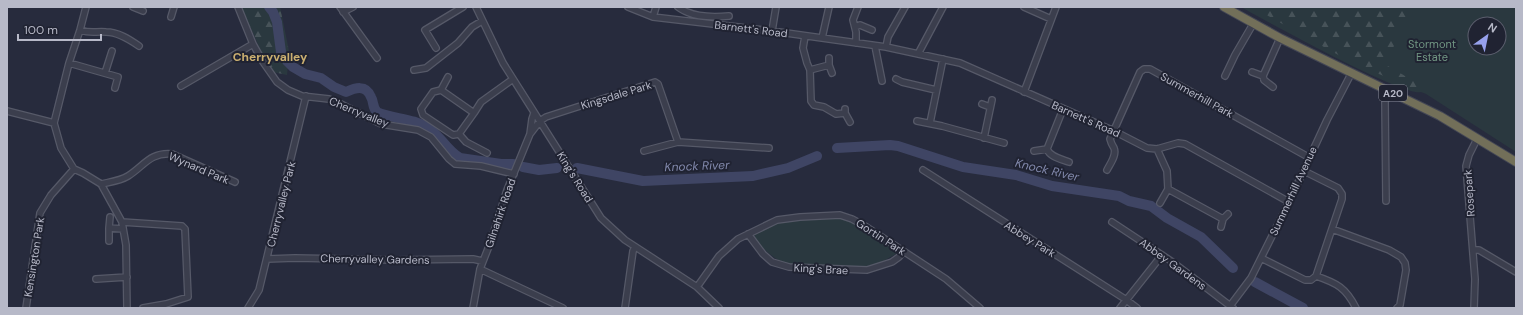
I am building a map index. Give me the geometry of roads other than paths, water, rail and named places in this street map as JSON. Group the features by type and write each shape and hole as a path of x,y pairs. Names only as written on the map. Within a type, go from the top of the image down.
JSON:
{"highway":[{"name":"A20","path":"1224,7 1253,24 1351,74 1440,116 1516,162"}],"street":[{"path":"86,7 69,63 54,123 61,148 74,169 101,184 122,222 126,245 127,308"},
{"path":"134,7 143,11"},
{"path":"171,17 174,7"},
{"name":"Cherryvalley","path":"238,7 253,44 263,62 277,82 288,90 306,96 329,99 382,124 418,130 431,137 448,159 455,164 481,166 514,174"},
{"path":"353,7 342,9 377,58"},
{"path":"436,48 425,30 463,7"},
{"name":"King's Road","path":"476,7 497,53 601,218 617,234 635,247 697,287 719,308"},
{"name":"Barnett's Road","path":"628,7 653,17 772,31 886,47 960,63 1114,130 1147,148 1157,149"},
{"path":"653,17 656,7"},
{"path":"678,7 687,12 697,14 729,16"},
{"path":"772,31 776,7"},
{"path":"822,38 828,7"},
{"path":"856,43 856,32 853,20 858,7"},
{"path":"886,47 888,37 905,7"},
{"path":"918,54 943,7"},
{"path":"1024,7 1051,19"},
{"path":"1024,92 1056,7"},
{"path":"414,70 426,68 458,44 472,27 482,20"},
{"path":"1225,76 1253,24"},
{"path":"855,27 860,25 872,30"},
{"path":"80,30 91,33 111,32 129,39 139,46"},
{"path":"805,36 803,48 810,70 811,101 814,105 824,107 836,114 845,111 850,122"},
{"path":"1263,76 1280,38"},
{"path":"182,86 253,44"},
{"path":"875,46 882,81"},
{"path":"105,73 112,51"},
{"path":"829,58 829,66 832,73"},
{"path":"930,123 943,59"},
{"path":"69,63 118,77 115,88"},
{"path":"810,70 829,66"},
{"name":"Summerhill Park","path":"1114,130 1140,72 1144,69 1150,69 1310,158"},
{"path":"1252,72 1263,76 1264,80 1273,87"},
{"name":"Summerhill Avenue","path":"1232,307 1251,278 1351,74"},
{"path":"448,77 441,90 433,92 423,105 421,112 422,115 453,135 459,134 481,102 513,79"},
{"path":"896,79 902,85 936,90"},
{"name":"Kingsdale Park","path":"540,121 546,117 655,82 658,84 678,142"},
{"path":"441,90 474,113"},
{"path":"1386,201 1385,102 1388,91"},
{"name":"Cherryvalley Park","path":"248,308 259,290 306,96"},
{"path":"984,138 992,100"},
{"path":"982,104 990,107"},
{"path":"1047,149 1063,109"},
{"path":"7,111 54,123"},
{"path":"530,134 534,113"},
{"name":"Gilnahirk Road","path":"473,308 482,261 491,241 502,206 530,134 540,121"},
{"path":"917,121 930,123 1004,143"},
{"path":"1107,170 1115,155 1115,150 1110,139 1114,130"},
{"path":"459,134 466,142 487,153"},
{"name":"Rosepark","path":"1474,308 1474,250 1466,166 1469,155 1477,138"},
{"path":"644,151 678,142 769,148"},
{"path":"1160,203 1168,189 1167,171 1157,149 1178,143 1185,144 1289,202"},
{"path":"1034,150 1047,149"},
{"path":"1047,149 1052,155 1069,162"},
{"name":"Wynard Park","path":"101,184 129,176 147,160 165,153 172,154 235,182"},
{"name":"Kensington Park","path":"26,308 40,213 51,195 74,169"},
{"name":"Abbey Park","path":"922,170 1137,308"},
{"path":"1261,258 1305,280 1311,280 1316,276 1342,199 1342,194 1338,188 1304,171"},
{"path":"1168,189 1222,219"},
{"path":"1221,227 1222,219 1228,214"},
{"name":"Gortin Park","path":"697,287 719,256 740,238 777,220 840,215 852,218 946,279 980,308"},
{"path":"109,241 110,217"},
{"path":"122,222 182,226 185,229 188,297 166,304 142,308"},
{"name":"Abbey Gardens","path":"1112,222 1162,255 1232,307"},
{"path":"109,228 123,229"},
{"path":"1332,229 1389,250 1401,257 1405,263 1406,270 1400,305 1398,308"},
{"name":"King's Brae","path":"748,234 763,254 772,262 789,267 867,270 892,262 903,252"},
{"path":"625,308 633,251 635,247"},
{"path":"1474,250 1479,250 1516,272"},
{"path":"1120,308 1162,255"},
{"name":"Cherryvalley Gardens","path":"267,259 473,259 482,261"},
{"path":"480,269 563,308"},
{"path":"1316,276 1334,282 1346,291 1356,308"},
{"path":"96,279 127,277"}],"waterway":[{"name":"Knock River","path":"269,7 277,22 281,52 293,67 305,74 321,78 334,87 346,92 357,88 366,90 369,93 374,108 377,112 416,122 428,128 433,131 451,151 460,158 501,164 513,164"},
{"name":"Knock River","path":"837,148 890,145 898,146 963,167 1016,175 1052,186 1119,196 1129,201 1151,206 1167,218 1201,237 1233,268"},
{"name":"Knock River","path":"577,168 643,181 753,176 788,168 817,156"},
{"name":"Knock River","path":"523,167 539,170 557,168"},
{"name":"Knock River","path":"1255,282 1303,308"}],"district":[{"name":"Cherryvalley","path":"270,57"}],"park label":[{"name":"Stormont Estate","path":"1432,50"}]}
